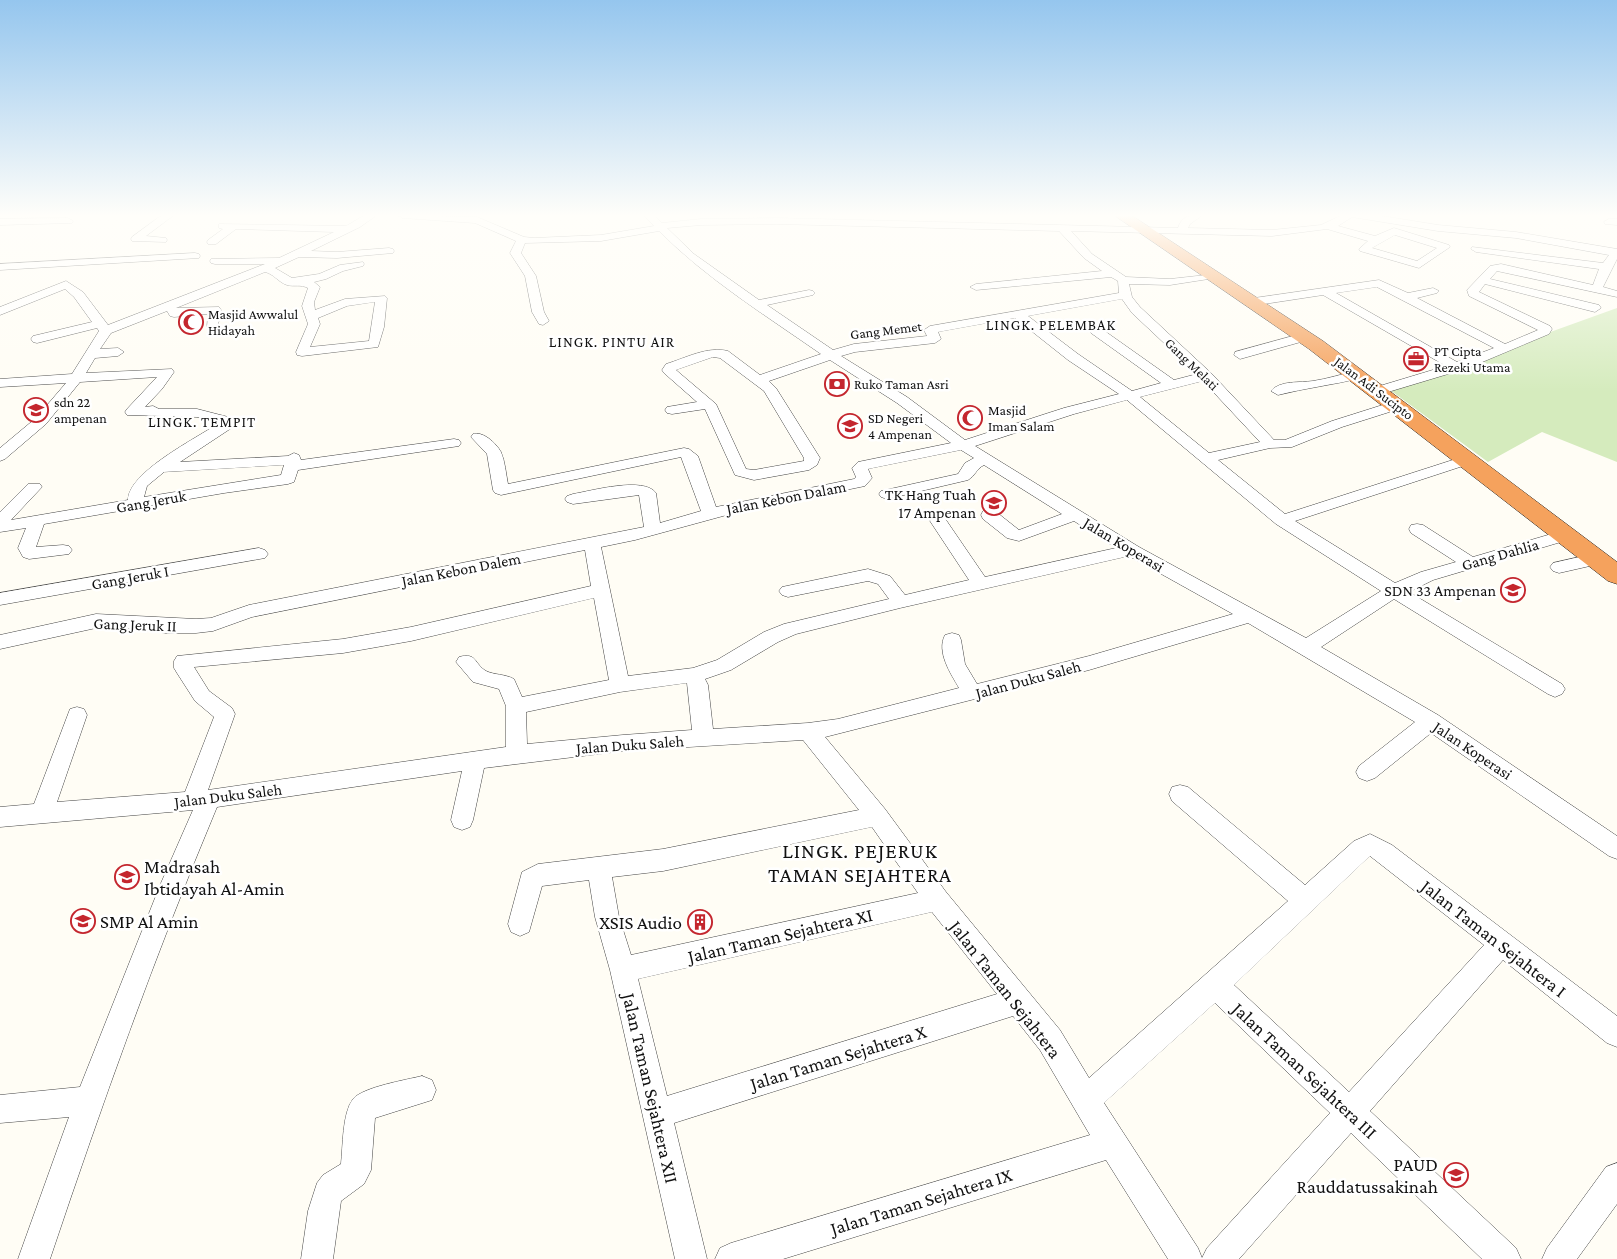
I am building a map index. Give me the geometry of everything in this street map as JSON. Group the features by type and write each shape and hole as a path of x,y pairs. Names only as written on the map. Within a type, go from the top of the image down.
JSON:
{"highway":[{"name":"Jalan Adi Sucipto","path":"1208,274 1304,337 1378,391 1617,574"}],"street":[{"path":"0,311 6,305 66,284 73,276 69,274"},
{"path":"37,338 102,327 169,306 253,274"},
{"path":"279,274 289,282 322,277 328,274"},
{"path":"529,274 538,312 543,321"},
{"name":"Jalan Koperasi","path":"707,274 902,400 985,459 1132,550 1431,721 1617,848"},
{"path":"1113,274 1118,277"},
{"path":"1378,391 1456,368 1505,349 1546,329 1476,297 1472,292 1488,274"},
{"path":"1530,274 1617,294"},
{"path":"1597,289 1603,274"},
{"path":"976,287 1118,277 1170,282 1211,276"},
{"name":"Gang Melati","path":"1118,277 1126,295 1136,310 1206,376 1270,444"},
{"path":"1481,280 1595,308"},
{"path":"303,281 314,287 308,301 308,308 314,324 302,352 374,344 379,328 378,319 381,298 345,303 312,316"},
{"path":"1252,302 1379,283 1505,349"},
{"path":"66,284 79,292 102,327"},
{"path":"1408,297 1433,291"},
{"path":"1325,292 1456,368"},
{"path":"756,304 809,293"},
{"path":"1017,314 1126,295"},
{"path":"169,306 174,314 215,310 213,327"},
{"path":"1017,314 1073,357 1128,394 1282,520 1474,642 1555,689"},
{"name":"Gang Memet","path":"831,355 863,347 933,340 930,330 1017,314"},
{"path":"0,456 41,421 76,378 91,354 102,327"},
{"path":"1095,330 1170,384"},
{"path":"1240,355 1304,337"},
{"path":"91,354 118,352"},
{"path":"712,353 720,353 760,380 769,388 812,458 812,462 809,464 754,475 742,474 713,410 671,372 669,368 712,353"},
{"path":"760,380 831,355"},
{"path":"0,383 167,372 157,386 132,412 153,410 154,413 197,413 231,422 153,472 140,485 136,503"},
{"path":"1278,391 1356,375"},
{"path":"963,445 1027,423 1128,394 1206,376"},
{"path":"672,410 708,404"},
{"path":"1207,458 1270,444 1288,444 1353,418 1397,405"},
{"path":"478,437 494,453 501,490 684,452 690,456 710,514"},
{"path":"161,468 294,462 454,443"},
{"name":"Jalan Kebon Dalam","path":"710,514 859,483 864,478 860,468 863,465 963,445"},
{"path":"887,494 963,477 967,474 970,466 985,459"},
{"path":"1282,520 1467,460"},
{"name":"Gang Jeruk","path":"0,527 224,488 288,479 294,462"},
{"path":"0,522 17,502 34,487"},
{"path":"573,499 635,489 644,490 648,493 654,530"},
{"name":"Jalan Kebon Dalem","path":"213,624 249,611 592,544 654,530 710,514"},
{"path":"989,515 1013,534 1019,536 1075,515"},
{"path":"37,521 28,552 33,554 63,550"},
{"path":"938,521 981,584"},
{"path":"1417,529 1469,562"},
{"name":"Gang Dahlia","path":"1306,648 1394,590 1427,576 1469,562 1565,535"},
{"path":"592,544 620,685"},
{"path":"516,706 620,685 694,675 724,665 770,637 791,630 900,602 1132,550"},
{"name":"Gang Jeruk I","path":"0,599 260,554"},
{"path":"1559,567 1597,559"},
{"path":"788,591 874,575 887,581 900,602"},
{"path":"34,1259 89,1101 173,883 201,799 223,723 224,714 202,696 186,672 184,661 352,644 411,634 601,590"},
{"name":"Jalan Duku Saleh","path":"0,817 201,799 517,754 623,743 808,731 883,717 1089,663 1249,616"},
{"name":"Gang Jeruk II","path":"0,642 106,620 166,626 213,624"},
{"path":"952,640 955,664 972,693"},
{"path":"466,662 480,677 507,684 516,706 517,754"},
{"path":"694,675 698,685 703,738"},
{"path":"42,813 76,715"},
{"path":"1367,772 1431,721"},
{"name":"Jalan Taman Sejahtera","path":"808,731 877,816 937,900 1050,1040 1112,1143 1187,1259"},
{"path":"462,820 475,760"},
{"path":"1087,1099 1215,985 1305,900 1180,794"},
{"path":"520,924 531,880 533,877 546,873 668,859 877,816"},
{"name":"Jalan Taman Sejahtera I","path":"1305,900 1362,848 1370,844 1384,852 1617,1033"},
{"path":"599,868 607,917"},
{"name":"Jalan Taman Sejahtera XI","path":"623,970 937,900"},
{"name":"Jalan Taman Sejahtera XII","path":"607,917 623,970 691,1259"},
{"path":"1218,1259 1501,944"},
{"name":"Jalan Taman Sejahtera III","path":"1215,985 1505,1259"},
{"name":"Jalan Taman Sejahtera X","path":"657,1114 1018,1001"},
{"path":"317,1259 327,1195 336,1185 352,1177 356,1170 361,1113 364,1108 370,1104 422,1090"},
{"path":"0,1109 89,1101"},
{"name":"Jalan Taman Sejahtera IX","path":"731,1259 1112,1143"},
{"path":"1558,1259 1616,1181"}],"green space":[{"path":"1617,308 1617,462 1542,432 1488,462 1390,390"}],"place":[{"name":"Masjid Awwalul Hidayah","path":"191,322"},
{"name":"PT Cipta Rezeki Utama","path":"1416,359"},
{"name":"Ruko Taman Asri","path":"837,384"},
{"name":"sdn 22 ampenan","path":"36,410"},
{"name":"Masjid Iman Salam","path":"970,418"},
{"name":"SD Negeri 4 Ampenan","path":"850,426"},
{"name":"TK Hang Tuah 17 Ampenan","path":"994,503"},
{"name":"SDN 33 Ampenan","path":"1513,590"},
{"name":"Madrasah Ibtidayah Al-Amin","path":"127,877"},
{"name":"SMP Al Amin","path":"83,921"},
{"name":"XSIS Audio","path":"700,922"},
{"name":"PAUD Rauddatussakinah","path":"1456,1175"}],"district":[{"name":"LINGK. PELEMBAK","path":"1051,325"},
{"name":"LINGK. PINTU AIR","path":"612,342"},
{"name":"LINGK. TEMPIT","path":"202,422"},
{"name":"LINGK. PEJERUK TAMAN SEJAHTERA","path":"860,863"}]}
